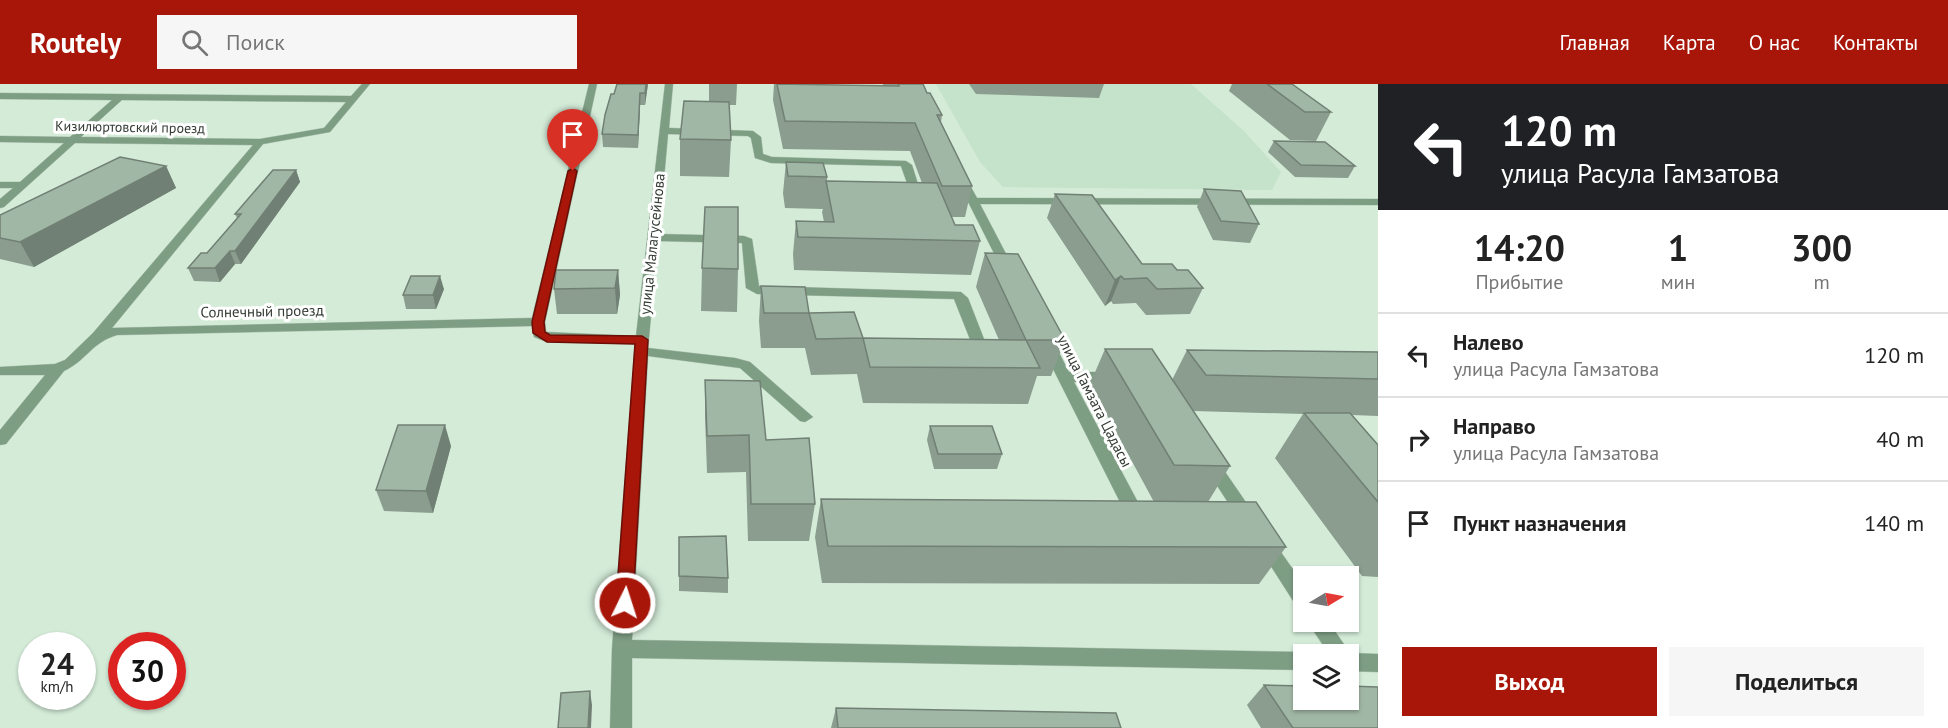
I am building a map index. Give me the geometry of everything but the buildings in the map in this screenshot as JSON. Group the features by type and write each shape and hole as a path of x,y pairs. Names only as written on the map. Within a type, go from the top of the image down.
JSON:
{"street":[{"name":"Кизилюртовский проезд","path":"0,139 260,142 327,130 366,84"},
{"path":"593,84 538,322 539,333 547,338 642,345 745,365 805,417"},
{"name":"улица Малагусейнова","path":"621,728 622,649 642,345 669,84"},
{"path":"0,96 354,99"},
{"path":"0,205 120,97"},
{"path":"665,131 750,133 756,137 758,156 762,159 795,165 902,163 907,165 920,206"},
{"path":"0,371 44,371 70,363 98,336 260,142"},
{"path":"956,169 1016,284"},
{"path":"0,185 22,185"},
{"path":"972,201 1378,202"},
{"path":"653,237 744,239 748,241 751,284 752,288 757,290 957,295 962,298 986,363"},
{"name":"Солнечный проезд","path":"98,336 117,331 538,322"},
{"name":"улица Гамзата Цадасы","path":"1043,335 1132,508"},
{"path":"0,440 59,368"},
{"path":"1065,377 1130,377"},
{"path":"1205,455 1293,585"},
{"path":"622,649 1293,661"},
{"path":"1359,662 1378,663"}],"shaded area":[{"path":"936,84 1191,84 1244,131 1281,172 1272,190 1003,187 980,162"}],"route":[{"path":"573,171 538,322 539,333 547,338 642,340 625,603"}]}
